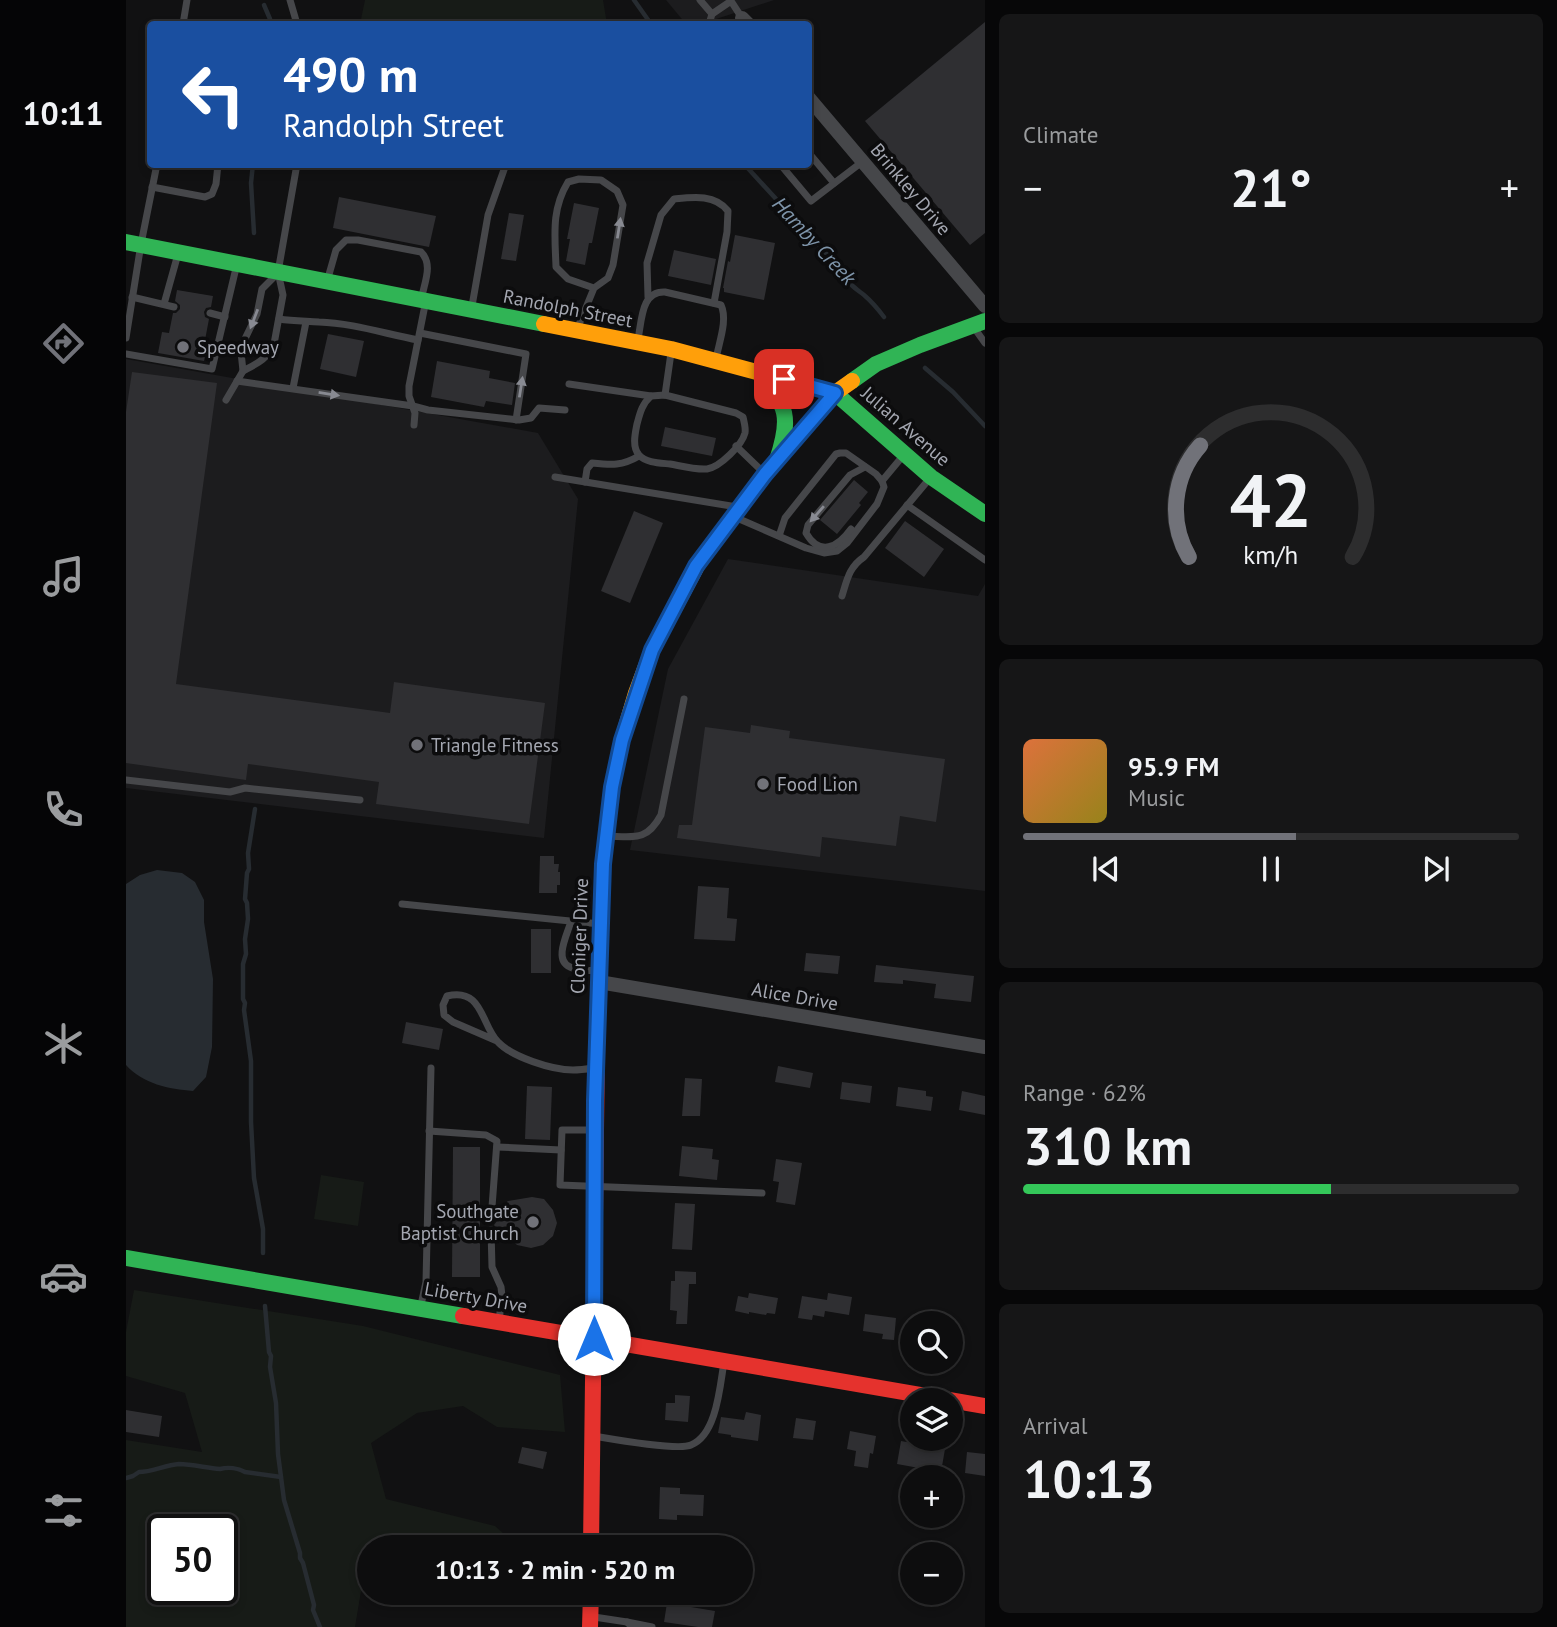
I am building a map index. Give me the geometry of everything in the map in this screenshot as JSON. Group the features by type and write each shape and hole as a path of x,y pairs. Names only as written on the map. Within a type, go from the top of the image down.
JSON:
{"main road":[{"name":"Randolph Street","path":"134,243 671,349 835,393"},
{"path":"835,393 876,364 979,324"},
{"path":"759,373 785,411 783,440 777,460"},
{"name":"Julian Avenue","path":"835,393 931,477 985,514"},
{"name":"Cloniger Drive","path":"591,1535 596,1068 603,864 612,787 622,740 652,650 696,566 765,474 835,393"},
{"name":"Liberty Drive","path":"126,1258 985,1406"}],"street":[{"name":"Brinkley Drive","path":"812,102 985,306"},
{"name":"Alice Drive","path":"599,976 985,1047"}],"lane":[{"path":"184,21 187,0"},
{"path":"290,0 296,21"},
{"path":"700,0 712,14"},
{"path":"710,21 712,14 731,0 745,21"},
{"path":"812,157 834,183"},
{"path":"783,168 811,201 863,162"},
{"path":"126,338 132,297 134,243 156,168"},
{"path":"152,187 205,197 212,194 218,168"},
{"path":"226,400 243,371 259,363 271,352 282,295 278,272 296,168"},
{"path":"471,310 488,215 505,168"},
{"path":"577,331 594,288 608,278 613,265 623,205 617,191 601,180 579,179 568,183 560,196 554,222 556,267 568,279 594,288"},
{"path":"637,343 648,297 647,263 661,215 674,199 701,196 723,205 728,211 727,232 714,303"},
{"path":"327,282 336,250 346,240 421,252 425,256 428,270 424,301 408,386 415,413 414,425"},
{"path":"164,304 178,252"},
{"path":"126,354 212,369 237,264"},
{"path":"243,371 240,352 242,345 257,314 262,289 278,272"},
{"path":"648,297 665,292 721,305 724,311 715,361"},
{"path":"132,297 174,307"},
{"path":"210,313 225,317"},
{"path":"279,319 349,326 526,354 516,420"},
{"path":"293,388 306,322"},
{"path":"979,324 985,343"},
{"path":"666,395 671,349"},
{"path":"237,381 428,410 516,420 531,418 539,408 565,410"},
{"path":"569,384 651,396 666,395 736,413 743,417 745,435 719,465 706,469 650,461 639,456 634,445 635,430 642,407 651,396"},
{"path":"736,446 765,474"},
{"path":"555,477 737,512 779,536 824,553 837,551 847,543 877,504 883,492 882,481 846,453 836,454 785,518 779,536"},
{"path":"882,481 906,453"},
{"path":"585,482 587,469 592,463 626,463 639,456"},
{"path":"865,467 850,475 808,525 806,533 809,540 818,547 835,546 849,533 869,505 877,504"},
{"path":"842,596 848,574 855,563 864,557 931,477"},
{"path":"907,505 985,560"},
{"path":"606,836 631,837 647,834 656,825 663,806 684,699"},
{"path":"126,780 230,792 245,788 360,800"},
{"path":"402,904 601,924"},
{"path":"571,921 563,948 564,963 599,976"},
{"path":"497,1041 477,1004 467,996 447,996 443,1005 444,1015 453,1022 497,1041 513,1053 551,1067 571,1070 596,1068"},
{"path":"420,1309 426,1282 431,1068"},
{"path":"595,1130 562,1130 560,1185 762,1193"},
{"path":"429,1132 486,1135 497,1140 491,1220"},
{"path":"497,1147 561,1150"},
{"path":"491,1230 492,1267 502,1296 499,1323"},
{"path":"593,1436 663,1446 690,1446 699,1440 708,1428 716,1410 724,1361"},
{"path":"590,1622 652,1627"}],"shaded area":[{"path":"365,0 603,0 606,21 361,21"},
{"path":"666,0 774,0 710,21 684,21"},
{"path":"126,359 538,433 578,499 544,838 126,788"},
{"path":"728,559 978,596 985,584 985,891 630,850 668,669"},
{"path":"157,870 182,873 195,882 204,900 204,922 213,979 212,1047 206,1077 193,1091 157,1084 140,1077 126,1065 126,884 140,875"},
{"path":"321,1175 364,1182 358,1226 314,1219"},
{"path":"134,1290 363,1326 560,1375 565,1432 497,1427 463,1406 417,1413 371,1443 386,1499 495,1526 505,1535 357,1535 359,1605 355,1627 126,1627 126,1440 202,1452 185,1393 126,1376 126,1332"}],"building":[{"path":"985,22 985,233 970,245 865,121"},
{"path":"339,197 436,216 429,247 333,228"},
{"path":"574,203 599,208 585,265 566,261"},
{"path":"509,213 524,215 516,261 501,259"},
{"path":"735,235 775,243 764,300 724,292"},
{"path":"674,250 716,259 711,285 668,276"},
{"path":"177,290 213,296 211,307 204,312 209,319 204,361 158,353 162,332 169,333 173,313 180,309 180,305 175,301"},
{"path":"328,334 364,341 356,377 320,369"},
{"path":"437,361 490,371 489,378 515,383 512,405 486,401 484,407 431,397"},
{"path":"132,372 217,383 176,684 390,713 394,682 545,703 529,824 376,804 379,782 248,764 246,780 126,763 126,412"},
{"path":"665,427 716,438 712,456 661,446"},
{"path":"854,480 868,492 837,534 820,520"},
{"path":"634,511 663,523 630,603 601,591"},
{"path":"905,521 944,549 924,577 885,548"},
{"name":"Food Lion","path":"751,725 790,731 789,738 945,759 936,822 900,816 896,846 822,837 820,857 677,838 679,825 692,825 705,727 750,733"},
{"path":"540,856 554,856 554,864 559,864 560,885 557,885 557,893 539,893"},
{"path":"698,886 729,888 727,918 737,919 735,941 694,939"},
{"path":"531,929 551,929 551,973 531,973"},
{"path":"806,953 840,956 838,974 804,971"},
{"path":"876,965 974,976 971,1002 934,998 936,984 903,980 903,984 874,982"},
{"path":"406,1022 443,1029 439,1050 402,1043"},
{"path":"778,1066 813,1073 810,1088 775,1082"},
{"path":"685,1078 702,1079 700,1116 682,1116"},
{"path":"842,1082 872,1086 870,1103 840,1099"},
{"path":"527,1086 552,1087 550,1140 525,1139"},
{"path":"898,1087 926,1091 926,1096 933,1097 931,1111 896,1106"},
{"path":"962,1091 985,1096 985,1115 959,1110"},
{"path":"682,1146 713,1149 712,1159 719,1160 717,1180 679,1176"},
{"path":"453,1147 480,1147 480,1277 452,1277"},
{"path":"776,1159 802,1163 795,1205 776,1202 779,1182 773,1181"},
{"path":"532,1197 544,1199 553,1210 557,1223 553,1236 543,1245 531,1248 502,1241 494,1225 498,1209 508,1201"},
{"path":"675,1203 695,1204 692,1250 672,1249"},
{"path":"675,1271 696,1272 696,1284 689,1284 687,1324 676,1324 677,1311 670,1310 671,1281 675,1281"},
{"path":"749,1293 778,1298 775,1314 735,1311 738,1296 748,1298"},
{"path":"828,1293 852,1297 849,1315 825,1311 824,1317 813,1315 812,1320 798,1318 802,1296 827,1300"},
{"path":"865,1314 896,1318 894,1340 882,1339 883,1334 863,1331"},
{"path":"675,1395 690,1396 688,1422 665,1420 666,1403 675,1403"},
{"path":"126,1410 162,1416 159,1437 126,1432"},
{"path":"746,1412 761,1415 758,1441 718,1433 721,1417 744,1420"},
{"path":"796,1418 816,1421 813,1440 793,1438"},
{"path":"850,1431 876,1436 868,1468 854,1466 856,1451 847,1449"},
{"path":"522,1447 547,1452 543,1469 518,1463"},
{"path":"900,1447 900,1451 945,1451 942,1465 897,1464"},
{"path":"967,1452 985,1454 985,1476 965,1473"},
{"path":"660,1487 680,1488 680,1494 704,1495 703,1516 677,1515 677,1520 659,1519"},
{"path":"667,1605 715,1611 712,1627 664,1622"}],"waterway":[{"name":"Hamby Creek","path":"634,0 649,21"},
{"path":"264,5 270,21"},
{"path":"253,168 254,233"},
{"name":"Hamby Creek","path":"748,168 844,273 850,283 884,317"},
{"name":"Hamby Creek","path":"925,368 953,392 985,426"},
{"path":"255,809 245,899 248,919 243,964 243,999 251,1061 254,1178 263,1229 263,1253"},
{"path":"265,1306 284,1500 320,1627"},
{"path":"126,1478 139,1472 179,1464 233,1468 281,1477"}],"traffic: fast":[{"path":"126,242 544,324"},
{"path":"852,381 876,364 985,321"},
{"path":"759,373 776,395 784,413 784,433 777,460"},
{"path":"699,562 765,474 835,393 931,477 985,514"},
{"path":"126,1258 463,1316"}],"traffic: slow":[{"path":"544,324 671,349 835,393 852,381"},
{"path":"597,1047 603,864 612,787 622,740 652,650 699,562"}],"traffic: jam":[{"path":"591,1535 597,1047"},
{"path":"463,1316 985,1406"},
{"path":"590,1627 591,1605"}],"place":[{"name":"Speedway","path":"183,347"},
{"name":"Triangle Fitness","path":"417,745"},
{"name":"Food Lion","path":"763,784"},
{"name":"Southgate Baptist Church","path":"533,1222"}],"route":[{"path":"594,1339 598,982 603,864 612,787 622,740 652,650 696,566 765,474 835,393 784,379"}]}
